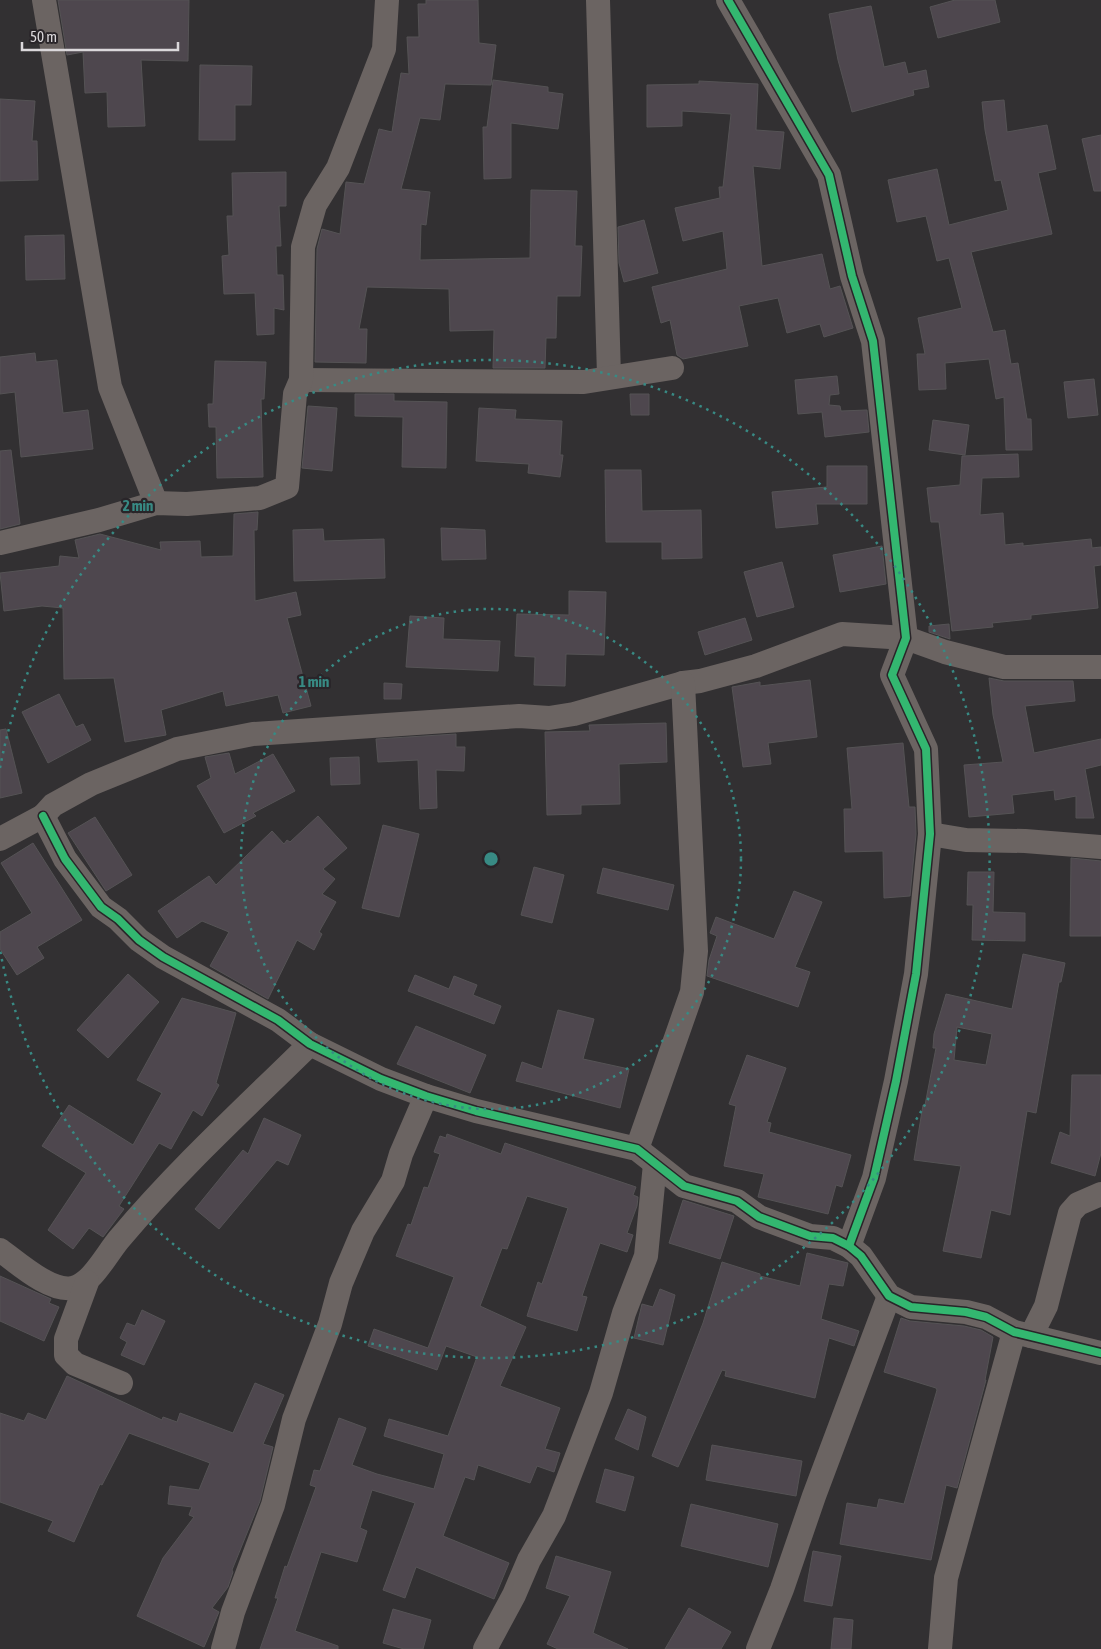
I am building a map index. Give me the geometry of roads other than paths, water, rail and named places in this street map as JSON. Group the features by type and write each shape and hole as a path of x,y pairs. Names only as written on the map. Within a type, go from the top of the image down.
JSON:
{"street":[{"path":"44,0 110,387 156,503"},
{"path":"0,543 99,520 156,503 187,504 260,498 287,487 295,394 301,380 303,247 316,205 338,168 384,49 387,0"},
{"path":"598,0 610,376"},
{"path":"728,0 829,175 852,276 873,341 906,638 892,675 926,750 930,834 916,974 896,1081 874,1178 849,1246"},
{"path":"301,380 584,382 610,376 672,368"},
{"path":"0,839 42,816 53,805 91,784 177,749 254,734 519,716 550,718 574,714 683,682 700,682 756,666 842,634 906,638 945,652 1004,667 1101,667"},
{"path":"485,1649 514,1594 529,1560 554,1516 601,1393 624,1313 646,1256 646,1157 692,992 696,951 683,682"},
{"path":"42,816 65,858 101,907 118,919 139,940 163,957 278,1020 310,1044 381,1079 426,1096 646,1157 684,1186 737,1201 759,1217 810,1236 834,1238 849,1246 861,1256 889,1296 911,1307 966,1312 986,1317 1023,1334 1101,1353"},
{"path":"930,834 966,840 1025,841 1101,847"},
{"path":"122,1383 75,1364 66,1355 66,1338 87,1282 120,1238 163,1189 310,1044"},
{"path":"223,1649 233,1612 273,1505 294,1419 330,1324 341,1283 363,1231 393,1181 401,1154 426,1096"},
{"path":"940,1649 946,1578 1023,1334 1046,1306 1070,1213 1078,1204 1101,1194"},
{"path":"0,1250 41,1280 62,1288 74,1288 87,1282"},
{"path":"758,1649 782,1589 817,1486 866,1362 889,1296"}]}
